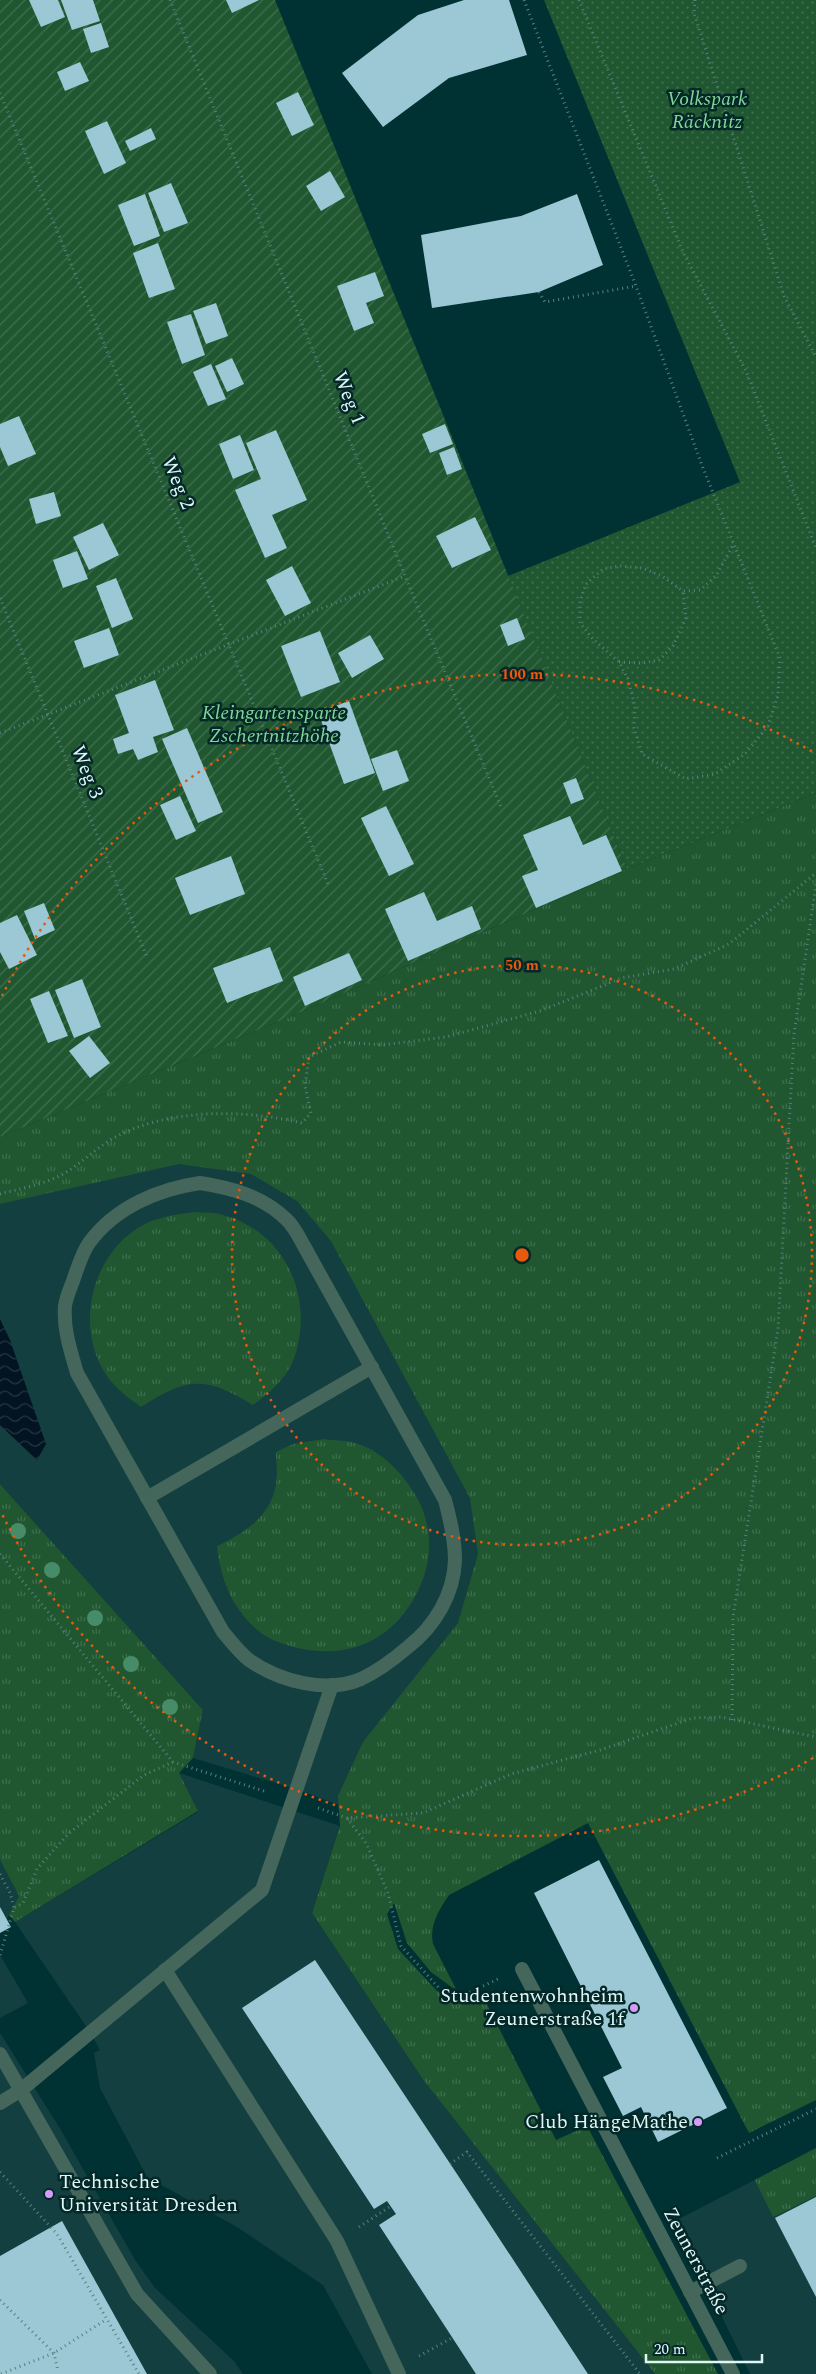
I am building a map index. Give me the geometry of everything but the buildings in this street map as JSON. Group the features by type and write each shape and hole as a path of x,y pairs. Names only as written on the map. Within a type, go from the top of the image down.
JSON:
{"lane":[{"path":"200,1183 233,1188 259,1200 287,1220 304,1246 372,1367 445,1500 452,1530 455,1560 449,1590 437,1619 416,1642 389,1663 360,1679 332,1685 302,1683 272,1673 248,1659 223,1632 77,1373 67,1340 65,1306 75,1273 89,1243 111,1221 143,1199 173,1187 200,1183"},
{"path":"147,1498 372,1367"},
{"path":"0,2103 21,2090 262,1890 332,1685"},
{"name":"Zeunerstraße","path":"522,1969 733,2374"},
{"path":"165,1970 337,2241 398,2371"},
{"path":"0,2054 137,2294 210,2374"},
{"path":"690,2292 740,2266"}],"path":[{"name":"Weg 1","path":"170,0 404,576 501,807"},
{"path":"524,0 636,286 733,545 780,658 778,695 768,726 745,754 715,774 686,779 642,754 634,728 635,706 628,679 619,662 580,623 580,602 586,584 603,569 621,566 642,568 662,576 683,591 700,590 716,576 733,545"},
{"path":"579,0 683,252 746,372 816,548"},
{"path":"695,0 694,13 784,296 816,358"},
{"name":"Weg 2","path":"0,93 328,884"},
{"path":"539,292 545,302 636,286"},
{"path":"0,733 48,716 229,643 404,576"},
{"path":"619,662 642,663 659,660 673,646 686,618 683,591"},
{"name":"Weg 3","path":"0,598 147,957"},
{"path":"0,1194 58,1177 113,1138 156,1121 209,1113 280,1117 302,1123 311,1113 305,1086 308,1056 342,1042 382,1045 446,1037 540,1012 622,978 674,969 729,944 816,873"},
{"path":"732,1720 733,1617 778,1329 794,1034 816,884"},
{"path":"0,1554 173,1762 267,1792"},
{"path":"325,1810 347,1818 423,1813 511,1774 600,1750 693,1718 721,1717 816,1737"},
{"path":"14,1908 23,1903 37,1869 68,1834 144,1775 173,1762"},
{"path":"347,1818 366,1842 388,1893 401,1946 439,1988 462,1996 522,1969"},
{"path":"0,1874 10,1893 14,1908 0,1955"},
{"path":"717,2158 816,2109"},
{"path":"450,2164 467,2152 640,2374"},
{"path":"0,2173 57,2234 139,2374"},
{"path":"337,2241 391,2206"},
{"path":"0,2300 54,2353 58,2372"},
{"path":"1,2374 54,2353 107,2319"},
{"path":"398,2371 452,2338"}],"shaded area":[{"path":"288,1133 546,1534 347,1808 296,1789 193,1758 203,1710 0,1484 0,1204"},
{"path":"179,1773 340,1826 312,1913 424,2081 655,2374 372,2374 323,2285 237,2227 147,2177 100,2088 94,2053 100,2050 90,2032 15,1922 198,1812"},
{"path":"0,1860 19,1896 0,1933"},
{"path":"0,1955 28,2003 0,2018"},
{"name":"Technische Universität Dresden","path":"0,2033 59,2127 135,2260 155,2288 234,2361 243,2374 0,2374"},
{"path":"816,2148 816,2374 750,2374 675,2221"}],"green space":[{"name":"Kleingartensparte Zschertnitzhöhe","path":"0,0 275,0 627,869 299,1013 0,1137"},
{"name":"Volkspark Räcknitz","path":"544,0 816,0 816,793 627,869 508,576 740,482"},
{"path":"816,793 816,2100 749,2133 588,1823 449,1895 436,1918 432,1937 433,1944 457,1991 431,1972 407,1943 394,1903 387,1914 398,1949 437,1991 462,2000 482,1995 556,2140 587,2126 718,2374 655,2374 424,2081 312,1913 340,1826 338,1796 363,1742 458,1623 478,1554 470,1498 331,1241 297,1201 251,1174 179,1164 0,1204 0,1137 299,1013 627,869"},
{"path":"197,1212 220,1214 245,1224 264,1237 279,1253 291,1272 298,1293 301,1315 299,1338 293,1361 281,1380 253,1405 222,1389 197,1384 172,1390 141,1407 111,1381 97,1357 91,1335 90,1313 93,1292 101,1271 112,1252 127,1236 145,1224 157,1219"},
{"path":"324,1439 350,1442 367,1447 392,1465 405,1480 421,1505 429,1535 429,1555 424,1576 404,1614 390,1628 374,1639 356,1647 337,1651 316,1651 294,1647 272,1640 258,1631 239,1609 228,1590 221,1569 217,1546 247,1529 263,1514 269,1505 277,1480 276,1452 293,1444"},
{"path":"0,1484 203,1710 193,1758 179,1773 198,1811 15,1922 9,1915 19,1896 0,1860"},
{"path":"816,2148 816,2196 773,2217 755,2180"}],"water":[{"path":"0,1319 10,1340 46,1444 37,1460 0,1425"}],"place":[{"name":"Studentenwohnheim Zeunerstraße 1f","path":"634,2008"},
{"name":"Club HängeMathe","path":"698,2122"},
{"name":"Technische Universität Dresden","path":"49,2194"}]}
